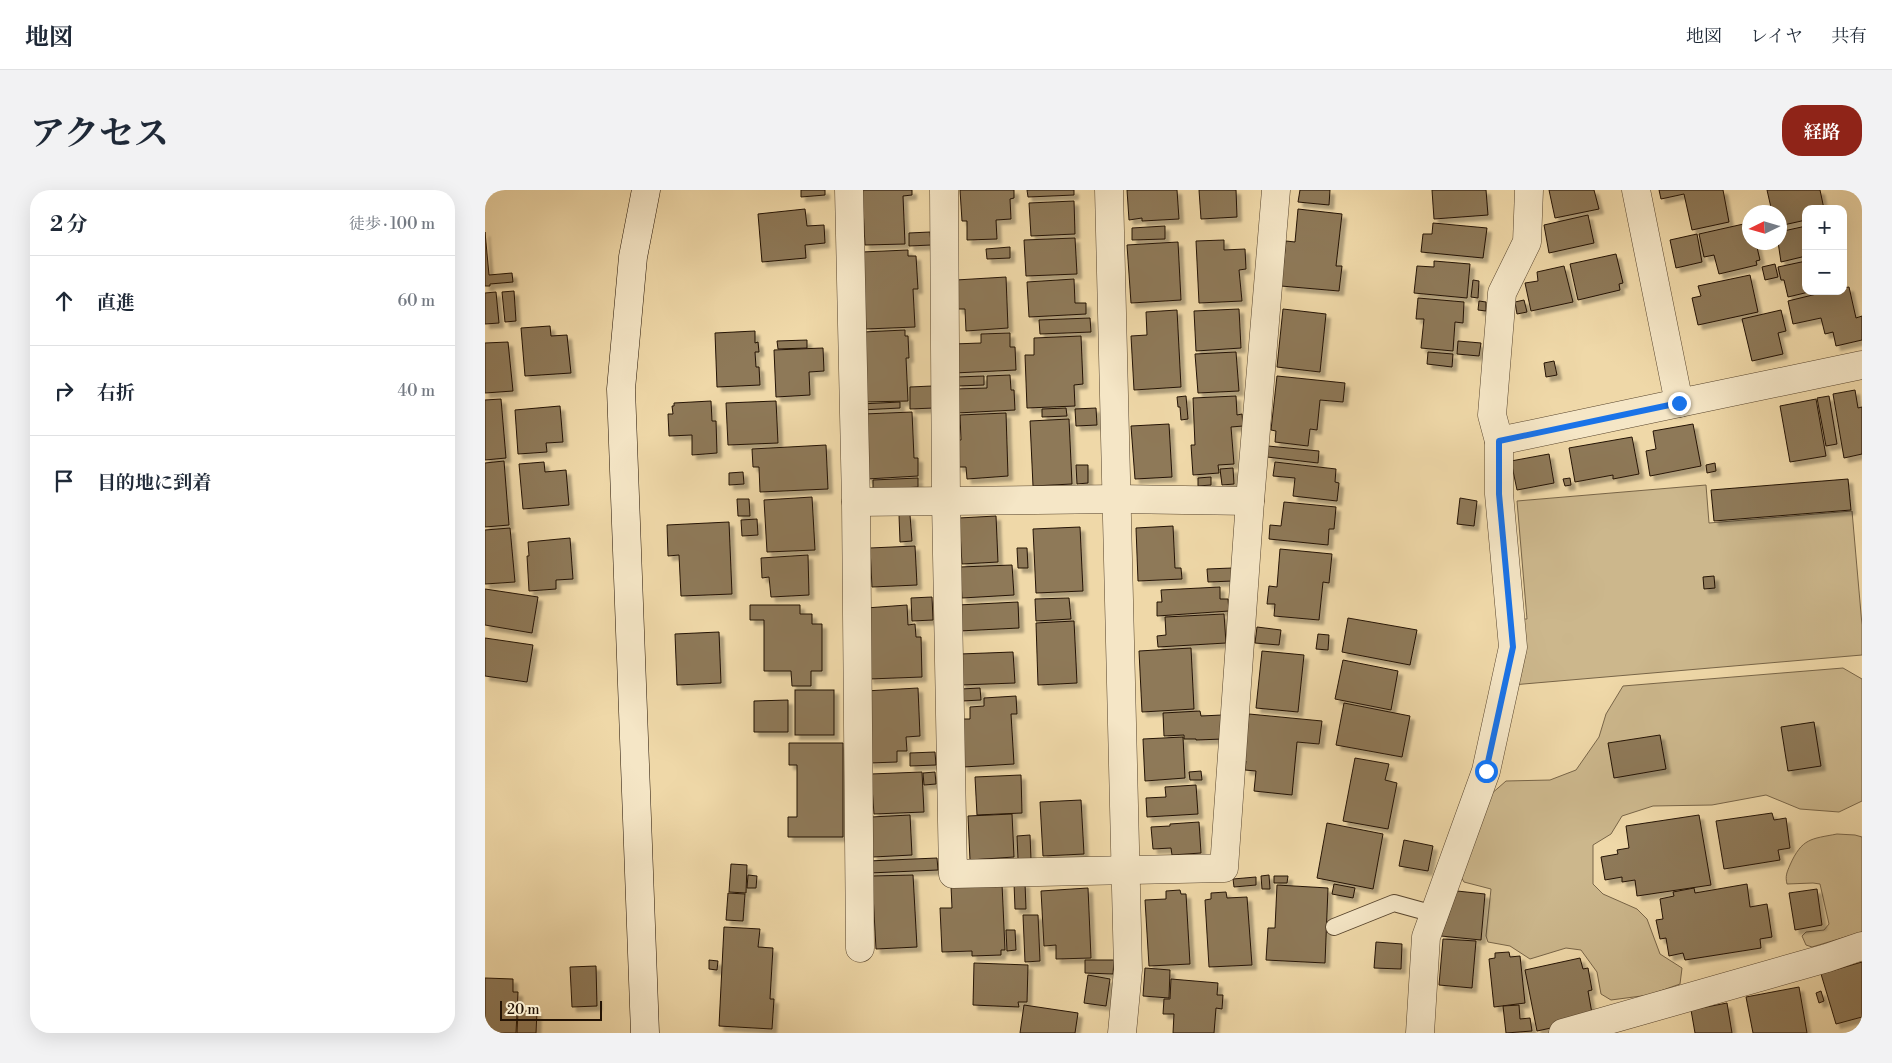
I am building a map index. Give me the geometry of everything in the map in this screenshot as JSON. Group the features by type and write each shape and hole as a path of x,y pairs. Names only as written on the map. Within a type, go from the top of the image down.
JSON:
{"street":[{"path":"645,1033 621,389 633,257 646,190"},
{"path":"849,190 860,948"},
{"path":"944,190 946,501 953,874 1224,868 1250,501 1276,190"},
{"path":"1109,190 1128,970 1122,1033"},
{"path":"1420,1033 1426,937 1486,771 1513,647 1499,494 1499,441 1492,415 1503,293 1527,242 1529,190"},
{"path":"1635,190 1679,403"},
{"path":"1499,441 1862,365"},
{"path":"855,502 1117,499 1250,501"},
{"path":"1563,1033 1827,958 1862,946"}],"lane":[{"path":"1334,927 1395,903 1434,914"}],"shaded area":[{"path":"1706,485 1709,523 1852,511 1862,625 1862,655 1512,685 1521,619 1527,619 1517,501"},
{"path":"1843,668 1862,679 1862,801 1839,812 1800,809 1766,795 1712,805 1653,806 1622,816 1611,834 1593,845 1593,884 1603,894 1637,909 1647,919 1660,954 1682,968 1680,984 1649,995 1611,1000 1601,994 1597,972 1581,950 1566,948 1530,959 1510,946 1488,942 1486,936 1491,889 1464,882 1461,877 1490,795 1506,781 1550,780 1576,770 1599,737 1606,714 1623,686"},
{"path":"1837,834 1862,837 1862,932 1812,947 1806,945 1802,936 1806,932 1824,930 1829,924 1820,884 1787,884 1787,874 1794,856 1808,841"}],"building":[{"path":"801,190 825,190 825,195 801,197"},
{"path":"862,190 912,190 912,195 903,196 905,244 865,245"},
{"path":"960,190 1014,190 1014,198 1010,199 1011,219 996,220 997,239 967,240 967,221 962,221"},
{"path":"1027,190 1074,190 1074,195 1028,197"},
{"path":"1127,190 1177,190 1179,219 1142,221 1142,218 1129,220"},
{"path":"1199,190 1236,190 1237,217 1201,219"},
{"path":"1300,190 1330,190 1329,205 1298,202"},
{"path":"1432,190 1486,190 1488,215 1434,219"},
{"path":"1549,190 1594,190 1599,209 1555,218"},
{"path":"1659,190 1723,190 1729,222 1692,230 1684,194 1661,199"},
{"path":"1767,190 1820,190 1823,205 1802,205 1802,221 1787,224 1787,205 1770,205"},
{"path":"1074,201 1075,234 1031,236 1029,203"},
{"path":"805,209 807,226 824,225 825,243 805,245 806,258 762,262 758,214"},
{"path":"1298,209 1342,214 1336,266 1342,266 1339,291 1281,286 1286,241 1295,242"},
{"path":"1588,215 1594,243 1549,253 1544,225"},
{"path":"1433,223 1487,228 1483,258 1421,252 1423,234 1432,234"},
{"path":"1742,224 1742,250 1758,250 1760,260 1756,261 1757,265 1719,274 1714,255 1704,257 1699,234"},
{"path":"1165,226 1165,239 1132,240 1132,228"},
{"path":"1802,227 1802,257 1781,262 1779,250 1787,250 1787,230"},
{"path":"485,232 489,275 512,273 513,282 485,286"},
{"path":"930,232 931,245 909,246 909,233"},
{"path":"1697,234 1702,262 1676,268 1670,240"},
{"path":"1075,238 1077,274 1026,276 1024,240"},
{"path":"1224,240 1224,250 1245,249 1246,269 1239,270 1242,301 1199,303 1196,241"},
{"path":"1178,242 1181,300 1131,303 1127,245"},
{"path":"1010,247 1010,258 987,259 986,249"},
{"path":"908,250 908,256 916,256 918,289 913,289 915,327 866,329 862,252"},
{"path":"1616,254 1623,283 1619,284 1620,290 1578,300 1570,264"},
{"path":"1434,261 1470,264 1467,298 1414,293 1417,266 1434,267"},
{"path":"1802,262 1802,294 1788,297 1784,280 1781,280 1778,267"},
{"path":"1775,264 1778,277 1765,280 1762,267"},
{"path":"1564,266 1573,302 1531,311 1525,283 1538,281 1537,272"},
{"path":"1750,275 1758,312 1698,325 1692,298 1701,296 1698,286"},
{"path":"1006,277 1008,328 966,331 965,309 958,309 956,280"},
{"path":"1074,279 1075,303 1086,303 1086,314 1029,317 1027,282"},
{"path":"1473,280 1479,281 1478,298 1471,297"},
{"path":"1847,287 1849,287 1856,318 1862,316 1862,340 1836,346 1833,332 1825,334 1821,318 1793,324 1788,301 1813,295 1847,295"},
{"path":"514,291 516,321 505,322 502,292"},
{"path":"496,292 499,323 485,324 485,293"},
{"path":"1418,298 1464,302 1463,323 1455,322 1453,351 1421,348 1424,319 1416,319"},
{"path":"1524,300 1527,312 1517,314 1515,302"},
{"path":"1479,301 1486,302 1486,311 1478,310"},
{"path":"1239,309 1241,348 1196,351 1194,311"},
{"path":"1283,309 1326,314 1320,372 1277,367"},
{"path":"1177,310 1181,387 1134,390 1131,336 1147,335 1146,312"},
{"path":"1781,310 1786,331 1778,333 1783,354 1752,361 1742,319"},
{"path":"1090,318 1091,332 1040,334 1039,320"},
{"path":"550,326 551,336 567,335 571,373 525,376 521,328"},
{"path":"905,330 905,336 908,336 909,358 906,358 908,401 866,402 863,332"},
{"path":"755,331 755,343 758,342 759,352 755,352 756,367 759,367 760,385 717,387 715,333"},
{"path":"1010,333 1010,347 1015,347 1016,370 954,373 953,344 981,343 981,334"},
{"path":"1081,336 1083,384 1074,385 1075,406 1027,408 1025,355 1034,355 1034,338"},
{"path":"807,340 807,348 778,349 777,341"},
{"path":"1458,341 1481,343 1479,356 1457,354"},
{"path":"508,342 513,391 485,393 485,343"},
{"path":"823,348 824,371 809,372 810,395 776,397 774,350"},
{"path":"1236,352 1239,391 1198,393 1195,354"},
{"path":"1428,352 1453,354 1452,367 1427,364"},
{"path":"1554,361 1557,375 1546,377 1544,363"},
{"path":"1010,375 1011,390 1014,390 1015,410 957,413 955,389 987,388 987,376"},
{"path":"984,376 984,385 957,386 957,377"},
{"path":"1277,376 1345,383 1343,402 1320,400 1317,430 1310,429 1308,446 1275,442 1276,431 1271,430"},
{"path":"932,386 934,408 910,409 910,387"},
{"path":"1855,390 1858,408 1862,407 1862,454 1844,458 1833,394"},
{"path":"1186,396 1188,419 1181,420 1177,397"},
{"path":"1236,396 1237,415 1242,414 1243,426 1231,427 1234,464 1218,465 1219,473 1193,475 1191,445 1195,445 1193,398"},
{"path":"1829,396 1837,444 1826,446 1817,398"},
{"path":"501,399 506,458 485,460 485,400"},
{"path":"1816,399 1826,456 1790,462 1780,406"},
{"path":"711,401 712,421 716,421 717,453 692,455 692,435 669,436 668,414 673,414 672,406 674,406 674,403"},
{"path":"776,401 778,443 728,445 726,403"},
{"path":"900,402 900,408 861,410 860,404"},
{"path":"560,406 563,442 546,443 547,452 518,454 515,410"},
{"path":"1066,408 1067,416 1042,417 1042,409"},
{"path":"1096,408 1097,425 1076,426 1075,409"},
{"path":"912,412 914,458 918,458 918,476 867,479 864,414"},
{"path":"1006,413 1008,476 967,479 966,467 958,467 957,440 961,440 960,415"},
{"path":"1069,419 1072,484 1033,486 1030,421"},
{"path":"1169,424 1172,477 1135,479 1131,426"},
{"path":"1693,424 1701,466 1650,476 1646,451 1656,449 1653,431"},
{"path":"1632,437 1639,474 1613,479 1613,475 1575,482 1569,448"},
{"path":"826,445 828,489 760,492 759,467 753,467 752,449"},
{"path":"1268,446 1319,451 1318,463 1267,457"},
{"path":"1549,454 1554,483 1517,490 1511,461"},
{"path":"504,461 509,525 485,527 485,463"},
{"path":"544,462 545,472 566,470 569,505 523,509 519,464"},
{"path":"1275,462 1336,469 1335,482 1339,483 1337,501 1293,496 1295,478 1273,476"},
{"path":"1715,463 1716,471 1707,473 1706,465"},
{"path":"1076,465 1088,465 1088,483 1077,484"},
{"path":"1233,468 1234,484 1222,485 1220,469"},
{"path":"743,472 744,484 729,485 729,473"},
{"path":"1211,477 1211,485 1198,486 1198,478"},
{"path":"918,478 918,487 873,490 873,480"},
{"path":"1570,478 1571,485 1565,486 1563,479"},
{"path":"1848,479 1851,510 1714,521 1711,490"},
{"path":"812,497 815,550 767,552 764,500"},
{"path":"1460,498 1477,501 1474,526 1457,524"},
{"path":"737,499 749,499 750,516 738,516"},
{"path":"1284,502 1336,507 1334,529 1329,529 1328,545 1269,539 1270,525 1281,526"},
{"path":"899,515 910,515 912,541 900,542"},
{"path":"996,516 998,562 962,564 959,518"},
{"path":"757,519 758,535 742,536 741,520"},
{"path":"729,522 732,594 681,596 679,555 668,556 667,525"},
{"path":"1173,526 1175,568 1181,568 1182,579 1138,581 1136,528"},
{"path":"1080,527 1083,591 1036,593 1033,529"},
{"path":"510,528 515,582 485,584 485,530"},
{"path":"570,538 573,579 556,580 556,589 529,591 528,542"},
{"path":"915,546 917,585 872,587 870,548"},
{"path":"1017,548 1027,548 1028,568 1018,568"},
{"path":"1280,549 1332,554 1329,583 1323,582 1319,620 1274,616 1275,604 1267,604 1269,586 1277,587"},
{"path":"808,555 809,595 771,597 769,577 762,578 761,558"},
{"path":"1012,565 1014,595 962,598 960,567"},
{"path":"1232,568 1233,581 1208,582 1207,569"},
{"path":"1714,576 1715,588 1704,589 1703,577"},
{"path":"1220,587 1220,599 1228,599 1229,611 1157,616 1157,602 1162,602 1161,590"},
{"path":"485,589 538,597 532,633 485,625"},
{"path":"932,597 933,620 912,621 911,598"},
{"path":"1069,598 1071,619 1036,621 1035,599"},
{"path":"1018,602 1019,628 959,631 958,605"},
{"path":"750,605 800,605 800,614 812,614 812,624 822,624 822,671 811,671 811,686 792,686 791,671 764,671 764,620 750,620"},
{"path":"907,605 908,625 915,624 916,637 921,637 922,677 869,679 866,608"},
{"path":"1224,614 1226,643 1158,647 1157,636 1166,635 1165,617"},
{"path":"1348,618 1417,630 1410,665 1342,652"},
{"path":"1074,621 1077,683 1038,685 1036,623"},
{"path":"1257,627 1281,630 1279,645 1255,643"},
{"path":"719,632 721,683 677,685 675,634"},
{"path":"1318,634 1329,635 1328,650 1316,649"},
{"path":"485,638 533,645 527,682 485,676"},
{"path":"1191,648 1194,709 1142,712 1139,651"},
{"path":"1262,651 1304,655 1298,712 1256,708"},
{"path":"1013,652 1015,683 961,685 960,654"},
{"path":"1343,660 1398,671 1391,710 1335,699"},
{"path":"918,688 920,736 906,737 907,751 897,751 897,762 869,763 865,691"},
{"path":"980,688 981,700 962,701 961,689"},
{"path":"795,690 834,690 834,735 795,735"},
{"path":"1016,696 1017,714 1011,714 1014,764 963,767 961,719 970,719 970,707 984,706 984,698"},
{"path":"788,700 788,732 754,732 754,701"},
{"path":"1344,703 1410,716 1402,757 1336,745"},
{"path":"1200,711 1201,716 1222,715 1223,739 1196,740 1184,739 1184,735 1164,736 1163,713"},
{"path":"1249,714 1322,721 1319,744 1297,742 1292,795 1254,791 1256,771 1245,770 1246,761 1244,761"},
{"path":"1814,722 1821,766 1788,771 1781,727"},
{"path":"1660,735 1666,769 1614,778 1608,743"},
{"path":"1183,737 1185,778 1145,781 1143,739"},
{"path":"789,743 843,743 843,837 788,837 788,817 797,817 797,765 789,765"},
{"path":"935,752 936,765 910,766 910,753"},
{"path":"1355,758 1389,764 1385,780 1397,783 1388,829 1343,821"},
{"path":"1201,771 1202,780 1190,780 1189,772"},
{"path":"922,772 924,812 874,814 871,774"},
{"path":"935,772 936,784 924,785 923,773"},
{"path":"1021,775 1022,813 977,815 975,777"},
{"path":"1196,785 1198,814 1147,817 1146,798 1166,797 1165,787"},
{"path":"1081,800 1084,854 1043,856 1040,802"},
{"path":"1772,813 1774,820 1786,818 1790,848 1778,850 1780,860 1724,869 1716,821"},
{"path":"1012,814 1014,857 970,860 968,816"},
{"path":"910,815 912,855 873,857 871,817"},
{"path":"1699,815 1711,885 1637,896 1635,880 1622,882 1622,877 1605,880 1601,857 1618,854 1617,850 1629,848 1626,826"},
{"path":"1199,822 1201,853 1172,855 1171,848 1153,849 1151,827"},
{"path":"1327,823 1383,834 1373,889 1317,878"},
{"path":"1030,835 1031,859 1018,859 1017,836"},
{"path":"1404,840 1433,846 1428,871 1399,866"},
{"path":"937,858 938,870 869,873 868,861"},
{"path":"731,864 747,865 746,893 729,892"},
{"path":"748,875 757,876 756,888 747,888"},
{"path":"913,875 917,947 876,949 872,876"},
{"path":"1269,875 1270,889 1262,889 1261,876"},
{"path":"1274,876 1288,876 1287,883 1274,883"},
{"path":"1256,877 1256,885 1234,887 1233,879"},
{"path":"1014,883 1025,883 1026,909 1015,909"},
{"path":"1002,884 1005,950 1001,950 1001,955 972,956 972,951 942,952 940,908 952,908 951,886"},
{"path":"1334,884 1355,888 1353,898 1332,894"},
{"path":"1747,884 1750,907 1767,904 1772,937 1760,939 1761,948 1685,960 1683,953 1669,956 1666,938 1660,939 1656,920 1663,919 1660,899 1674,896 1673,892 1694,888 1695,893"},
{"path":"1277,885 1328,888 1325,963 1266,960 1268,928 1275,928"},
{"path":"1088,888 1091,958 1056,959 1056,945 1044,946 1041,891"},
{"path":"1817,889 1822,925 1795,930 1789,893"},
{"path":"1180,890 1181,894 1186,894 1190,964 1149,966 1145,900 1166,899 1166,891"},
{"path":"1457,891 1485,894 1481,940 1441,936"},
{"path":"1226,892 1227,898 1247,897 1252,965 1209,967 1205,900 1211,899 1211,893"},
{"path":"728,893 745,894 743,921 726,920"},
{"path":"1023,915 1038,915 1040,961 1025,962"},
{"path":"724,927 760,929 758,947 773,948 770,999 774,999 772,1029 719,1026"},
{"path":"1006,930 1015,930 1016,950 1007,951"},
{"path":"1443,939 1476,941 1472,988 1439,985"},
{"path":"1376,942 1402,944 1401,969 1374,968"},
{"path":"1509,952 1510,957 1520,956 1525,1003 1494,1007 1489,959 1495,958 1495,953"},
{"path":"1580,958 1583,969 1588,968 1592,990 1588,991 1593,1019 1537,1031 1525,970"},
{"path":"709,960 718,961 717,970 709,969"},
{"path":"1085,960 1114,960 1113,974 1085,973"},
{"path":"1862,962 1862,1017 1836,1024 1821,974"},
{"path":"974,963 1028,965 1027,1002 1018,1002 1019,1007 973,1005"},
{"path":"596,966 597,1006 572,1007 570,967"},
{"path":"1145,968 1170,970 1169,998 1143,996"},
{"path":"1088,975 1110,979 1106,1006 1084,1003"},
{"path":"485,978 513,979 513,992 518,992 516,1033 485,1033"},
{"path":"1171,979 1218,983 1217,995 1223,995 1222,1009 1216,1008 1214,1033 1173,1033 1174,1014 1163,1014 1164,999 1170,999"},
{"path":"1799,987 1807,1033 1753,1033 1746,997"},
{"path":"1821,991 1824,1001 1819,1003 1816,993"},
{"path":"1727,1003 1732,1033 1695,1033 1691,1010"},
{"path":"1024,1005 1078,1013 1075,1033 1020,1033"},
{"path":"1519,1005 1520,1019 1530,1018 1532,1031 1506,1033 1503,1006"},
{"path":"518,1011 537,1011 536,1033 517,1033"}],"route":[{"path":"1486,771 1513,647 1499,494 1499,441 1679,403"}]}
